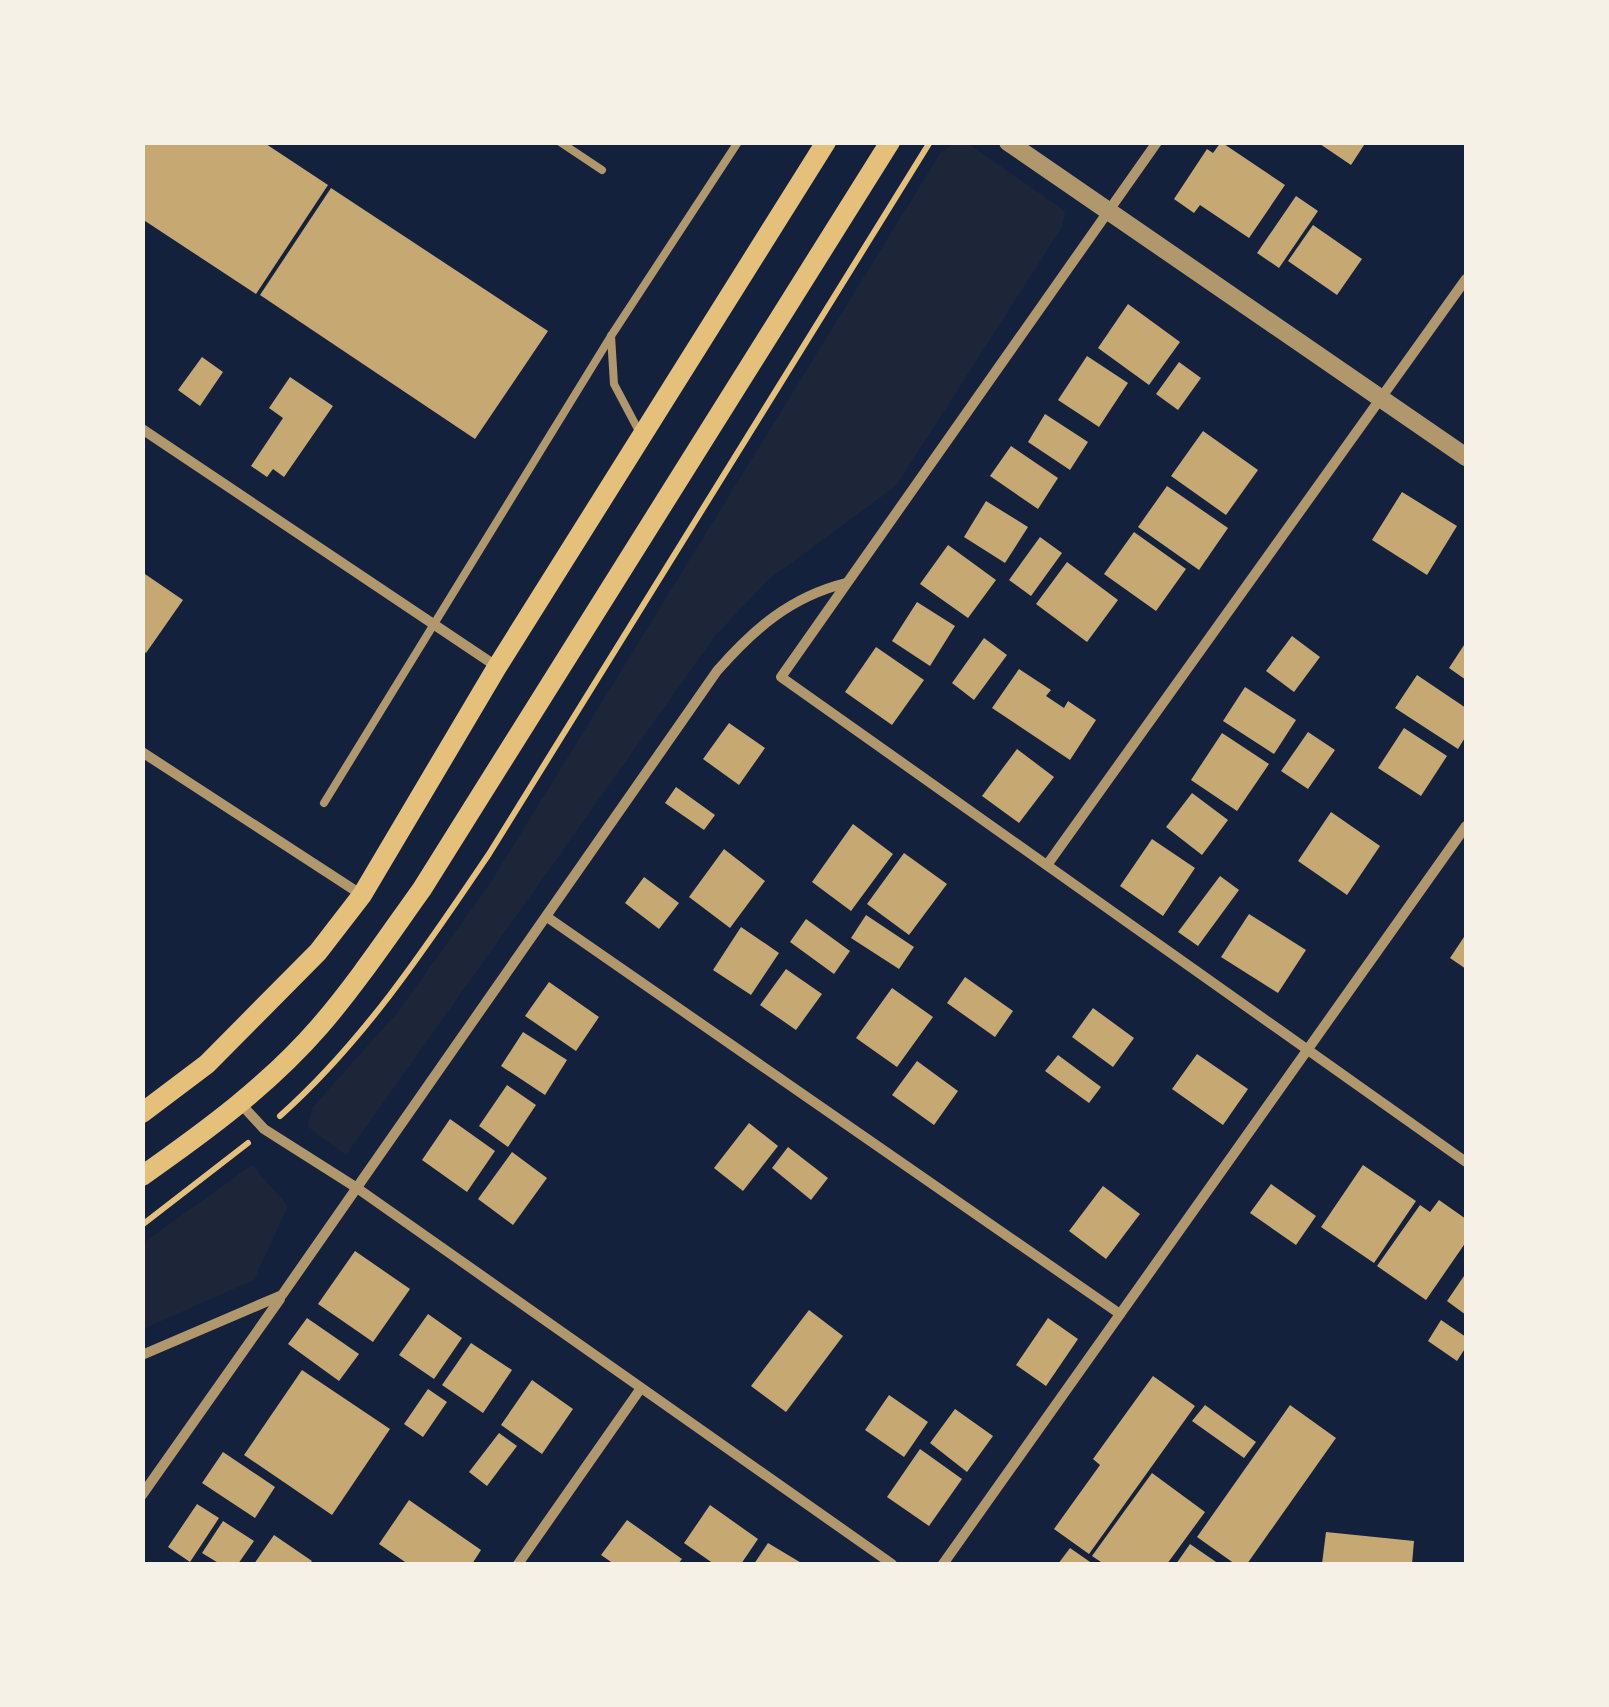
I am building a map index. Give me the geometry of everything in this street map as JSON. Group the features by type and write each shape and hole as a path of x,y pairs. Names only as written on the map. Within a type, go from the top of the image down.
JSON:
{"main road":[{"path":"142,1114 207,1064 318,952 362,895 497,667 826,142"},
{"path":"142,1176 241,1104 320,1027 422,888 890,142"}],"street":[{"path":"1008,142 1108,214 1383,396 1466,457"},
{"path":"1157,142 781,677 1466,1162"},
{"path":"1047,865 1466,279"},
{"path":"142,429 497,667"},
{"path":"142,1494 717,671 741,644 808,592 847,583"},
{"path":"142,752 362,895"},
{"path":"943,1564 1466,826"},
{"path":"548,917 1120,1314"},
{"path":"241,1104 264,1129 357,1188 892,1564"},
{"path":"142,1355 282,1296"},
{"path":"518,1564 641,1388"}],"lane":[{"path":"560,142 602,170"},
{"path":"324,804 612,336 738,142"},
{"path":"612,336 614,384 642,437"}],"shaded area":[{"path":"957,143 967,143 1065,211 1062,227 896,486 768,580 715,636 346,1155 308,1127 312,1108 397,1013 489,885 941,152"},
{"path":"252,1165 288,1206 254,1280 143,1329 143,1243"}],"building":[{"path":"142,142 263,142 328,185 256,294 142,219"},
{"path":"1221,142 1285,185 1249,238 1200,205 1194,213 1174,199 1207,149 1213,153"},
{"path":"1317,142 1366,142 1351,165"},
{"path":"331,188 548,331 475,439 260,295"},
{"path":"1296,196 1318,211 1279,268 1257,253"},
{"path":"1313,225 1362,259 1337,295 1288,261"},
{"path":"1128,304 1180,342 1149,385 1098,348"},
{"path":"1087,356 1128,383 1099,427 1058,400"},
{"path":"202,357 223,372 200,406 178,390"},
{"path":"1179,362 1201,378 1178,410 1156,394"},
{"path":"290,377 333,406 284,477 273,469 267,477 251,466 283,418 269,408"},
{"path":"1045,414 1088,442 1070,470 1028,442"},
{"path":"1203,431 1258,470 1226,515 1171,476"},
{"path":"1011,446 1058,478 1038,509 990,476"},
{"path":"1167,486 1228,528 1199,570 1138,527"},
{"path":"1402,492 1457,526 1427,575 1372,540"},
{"path":"986,501 1028,527 1005,563 964,537"},
{"path":"1134,532 1186,569 1156,611 1104,574"},
{"path":"1040,537 1062,553 1031,596 1009,580"},
{"path":"948,545 996,580 968,618 920,584"},
{"path":"1067,562 1118,600 1087,642 1036,604"},
{"path":"142,572 183,600 146,653 142,650"},
{"path":"917,602 955,626 930,666 892,641"},
{"path":"1292,636 1320,657 1294,692 1266,671"},
{"path":"984,638 1007,655 974,700 952,683"},
{"path":"1466,642 1466,680 1449,668"},
{"path":"876,647 924,680 892,725 845,692"},
{"path":"1019,669 1051,690 1046,696 1064,708 1068,701 1096,720 1070,760 992,708"},
{"path":"1417,675 1466,708 1466,736 1458,749 1395,708"},
{"path":"1245,687 1296,720 1274,754 1223,721"},
{"path":"729,723 765,748 739,785 703,759"},
{"path":"1404,728 1447,756 1421,796 1378,768"},
{"path":"1308,732 1335,750 1308,789 1281,771"},
{"path":"1222,733 1269,764 1237,811 1191,780"},
{"path":"1017,749 1054,777 1019,823 982,796"},
{"path":"676,787 715,815 704,830 665,803"},
{"path":"1192,793 1228,820 1202,855 1166,827"},
{"path":"1331,812 1380,846 1347,895 1298,861"},
{"path":"853,824 893,854 851,911 812,882"},
{"path":"1152,839 1195,868 1163,916 1120,886"},
{"path":"724,849 765,881 730,928 689,897"},
{"path":"904,853 947,884 909,935 867,904"},
{"path":"1220,876 1239,890 1198,946 1178,932"},
{"path":"644,877 679,903 659,929 625,903"},
{"path":"1249,914 1306,950 1278,993 1221,957"},
{"path":"866,915 914,947 899,969 851,938"},
{"path":"806,919 850,951 834,974 790,942"},
{"path":"741,927 779,953 751,995 713,970"},
{"path":"1466,934 1466,969 1450,958"},
{"path":"786,969 822,994 796,1030 760,1005"},
{"path":"965,977 1013,1011 995,1037 947,1003"},
{"path":"549,982 599,1017 576,1051 525,1016"},
{"path":"892,988 933,1017 897,1067 856,1038"},
{"path":"1093,1008 1134,1038 1113,1067 1072,1037"},
{"path":"523,1032 567,1060 545,1095 501,1066"},
{"path":"1197,1054 1248,1089 1223,1125 1172,1089"},
{"path":"1058,1055 1101,1087 1089,1103 1045,1071"},
{"path":"917,1061 958,1091 934,1125 892,1095"},
{"path":"507,1085 536,1105 508,1147 479,1126"},
{"path":"450,1119 495,1151 467,1192 422,1160"},
{"path":"749,1123 778,1146 743,1191 714,1168"},
{"path":"788,1147 828,1178 811,1200 772,1168"},
{"path":"512,1152 547,1178 513,1225 478,1199"},
{"path":"1363,1165 1416,1201 1374,1263 1321,1227"},
{"path":"1271,1184 1316,1216 1296,1245 1250,1213"},
{"path":"1103,1186 1140,1214 1106,1259 1069,1231"},
{"path":"1439,1200 1466,1219 1466,1242 1426,1300 1377,1266 1420,1205 1430,1212"},
{"path":"355,1251 410,1289 373,1342 318,1304"},
{"path":"1466,1273 1466,1315 1447,1301"},
{"path":"809,1310 843,1336 786,1412 751,1386"},
{"path":"428,1314 462,1338 434,1379 399,1355"},
{"path":"307,1318 359,1354 339,1381 288,1344"},
{"path":"1048,1318 1078,1339 1046,1386 1016,1365"},
{"path":"1441,1320 1466,1337 1466,1347 1457,1361 1428,1341"},
{"path":"471,1343 512,1370 483,1413 442,1385"},
{"path":"302,1370 390,1429 332,1515 244,1455"},
{"path":"1153,1376 1195,1406 1089,1554 1054,1529 1100,1465 1093,1459"},
{"path":"532,1380 573,1409 542,1454 501,1425"},
{"path":"428,1389 447,1402 423,1437 404,1424"},
{"path":"889,1395 928,1422 904,1457 865,1430"},
{"path":"1205,1405 1256,1442 1244,1458 1192,1421"},
{"path":"1290,1405 1336,1438 1247,1564 1235,1564 1197,1537"},
{"path":"955,1409 993,1436 967,1472 930,1443"},
{"path":"499,1433 517,1446 487,1486 469,1472"},
{"path":"920,1449 962,1479 929,1526 887,1497"},
{"path":"223,1452 275,1487 255,1518 202,1483"},
{"path":"1152,1473 1205,1512 1167,1564 1104,1564 1092,1556"},
{"path":"409,1500 481,1550 472,1564 408,1564 379,1544"},
{"path":"197,1504 219,1518 190,1562 168,1547"},
{"path":"710,1505 758,1539 741,1564 714,1564 684,1543"},
{"path":"627,1520 682,1559 678,1564 614,1564 601,1555"},
{"path":"223,1521 254,1541 238,1564 220,1564 202,1553"},
{"path":"1326,1532 1414,1541 1412,1564 1322,1564"},
{"path":"274,1535 312,1561 254,1564"},
{"path":"768,1543 803,1564 754,1564"},
{"path":"1190,1544 1219,1564 1176,1564"},
{"path":"1070,1548 1093,1564 1058,1564"}]}
